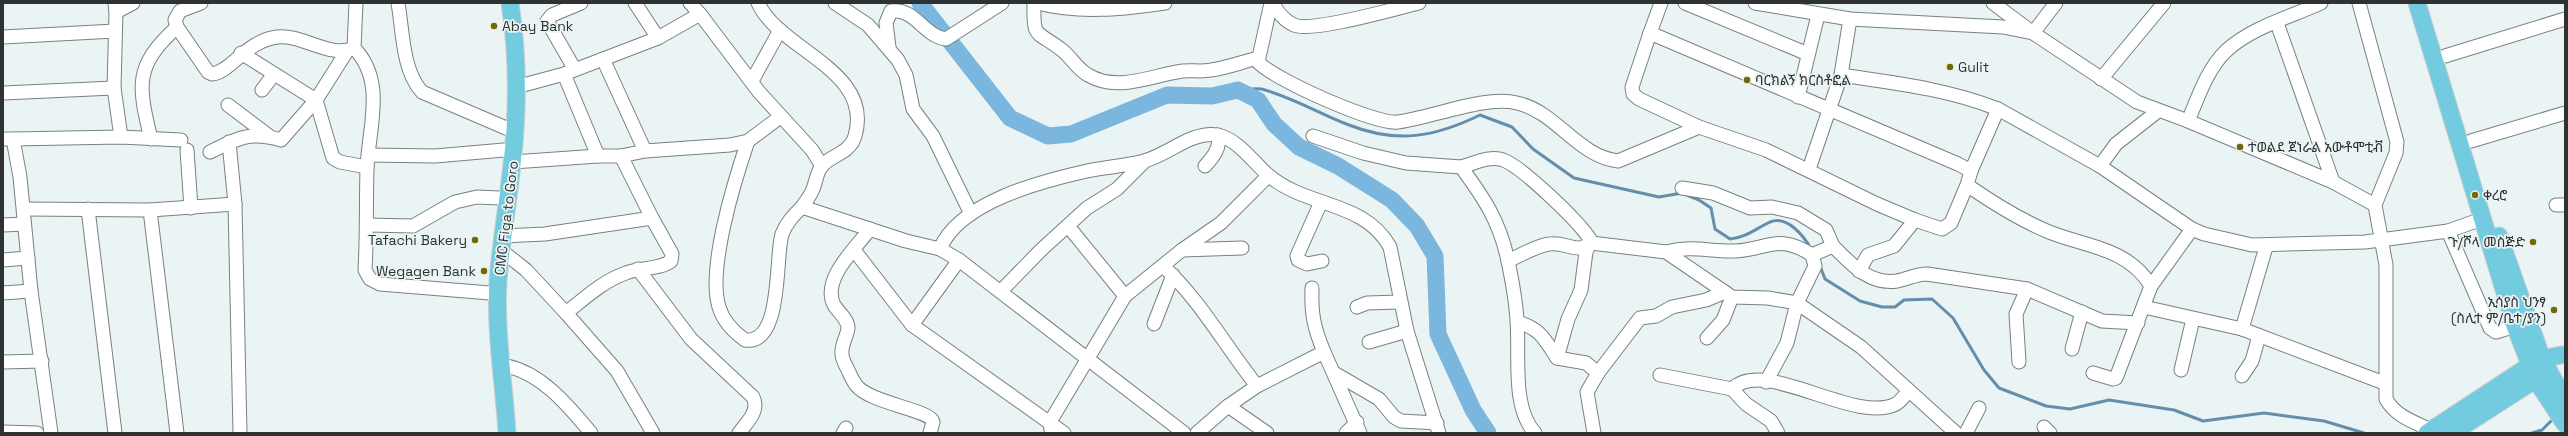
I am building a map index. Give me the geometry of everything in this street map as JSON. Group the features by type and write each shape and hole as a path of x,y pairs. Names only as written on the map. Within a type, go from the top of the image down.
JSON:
{"main road":[{"path":"499,433 490,293 499,198 508,156 506,128 509,63 503,3"},
{"name":"CMC Figa to Goro","path":"507,433 497,316 508,156 516,87 510,3"},
{"path":"2417,3 2515,326 2539,369 2559,400 2565,424"},
{"path":"2428,3 2539,369"},
{"path":"2429,432 2563,354"},
{"path":"2452,433 2539,369"}],"street":[{"path":"121,137 114,88 114,31 116,7 133,3"},
{"path":"201,3 176,14 177,27 208,72 212,74 222,70 241,53 259,42 278,37 287,37 351,50 361,56 366,67 374,100 374,120 368,161 368,225 365,270 370,280 380,284 490,293"},
{"path":"210,152 242,136 269,136 281,140 316,100 351,50 356,3"},
{"path":"398,3 410,70 414,83 422,92 506,128"},
{"path":"581,3 552,15 547,21 569,71 598,156"},
{"path":"635,3 658,38"},
{"path":"690,3 780,116 812,150 822,166"},
{"path":"748,142 737,173 721,239 717,295 723,316 735,332 745,340 752,341 768,327 773,316 778,249 783,232 813,190 822,166 842,154 855,137 857,111 847,87 838,76 780,30 758,3"},
{"path":"835,3 868,25 889,47 898,60 906,75 913,109 933,136 971,214"},
{"path":"889,47 886,23 891,10 906,12 929,31 946,39 1002,3"},
{"path":"1034,3 1034,28 1037,34 1057,46 1072,60 1077,68 1096,79 1124,83 1143,81 1185,71 1219,69 1258,58"},
{"path":"1038,3 1068,9 1097,9 1165,3"},
{"path":"1272,3 1263,44 1258,58 1260,64 1303,88 1383,121 1396,123 1475,104 1516,102 1532,107 1547,116 1591,152 1606,160 1625,160 1699,128"},
{"path":"1272,3 1277,11 1286,19 1301,27 1341,22 1419,3"},
{"path":"1661,3 1640,59 1632,87 1633,94 1699,128 1766,150 1915,220 1942,229 1947,228 1967,185 1971,171 1998,109"},
{"path":"1685,3 1808,54"},
{"path":"1756,3 1818,15 1850,19 2003,27 2034,33"},
{"path":"1993,3 2034,33 2137,102 2158,111 2188,120 2333,182 2375,205"},
{"path":"2034,33 2056,3"},
{"path":"2101,79 2164,3"},
{"path":"2188,120 2210,72 2225,52 2240,40 2321,3"},
{"path":"2359,3 2397,142 2396,153 2375,205 2386,265 2384,384 2386,399 2391,408 2429,432"},
{"path":"516,87 569,71 658,38 700,14"},
{"path":"1798,97 1818,15"},
{"path":"1809,170 1841,75 1850,19"},
{"path":"2445,56 2565,19"},
{"path":"2277,23 2333,182"},
{"path":"151,138 143,102 144,66 159,43 177,27"},
{"path":"752,81 780,30"},
{"path":"3,37 114,31"},
{"path":"1650,33 1971,171"},
{"path":"241,53 316,100 333,158 340,162 435,156 621,156 645,151 730,145 748,142 780,116"},
{"path":"603,59 645,151"},
{"path":"262,90 274,74"},
{"path":"1841,75 1921,87 1980,102 1998,109 2100,166 2192,229 2233,241 2266,247 2365,242 2448,231 2482,219"},
{"path":"3,94 114,88"},
{"path":"228,105 269,136"},
{"path":"2100,166 2116,144 2158,111"},
{"path":"2471,141 2565,113"},
{"path":"940,249 952,230 971,214 1002,198 1045,183 1088,171 1145,161 1195,138 1208,134 1218,135 1232,141 1268,176 1290,189 1357,215 1376,226 1384,236 1390,247 1407,332 1438,428 1401,421 1394,417 1380,399 1336,374"},
{"path":"1205,166 1214,155 1220,142 1218,135"},
{"path":"1312,136 1363,153 1406,163 1461,167 1491,159 1502,159 1510,163 1548,196 1587,235 1591,243"},
{"path":"51,433 31,291 24,224 24,209 8,139 121,137 151,138 184,145 191,208"},
{"path":"229,142 235,204 240,433"},
{"path":"566,313 598,288 626,272 662,266 672,258 621,156"},
{"path":"1001,291 1041,250 1087,208 1117,189 1145,161"},
{"path":"1461,167 1487,203 1498,224 1508,261 1518,322 1517,354 1519,389 1525,416 1535,433"},
{"path":"1050,428 1125,296 1182,250 1221,222 1268,176"},
{"path":"1967,185 2018,218 2050,232 2103,248 2122,257 2138,269 2151,286"},
{"path":"1682,188 1713,193 1750,208 1772,207 1798,213 1826,230 1822,250 1798,304 1787,343 1766,382"},
{"path":"368,225 413,226 455,202 476,197 499,198"},
{"path":"1321,202 1297,256 1298,260 1307,264 1322,262"},
{"path":"24,209 150,210 235,204"},
{"path":"802,207 906,241 940,249 959,260 1184,433"},
{"path":"88,209 115,433"},
{"path":"150,210 177,433"},
{"path":"652,218 545,234 503,244 617,371 653,433"},
{"path":"1859,271 1868,255 1894,246 1915,220"},
{"path":"3,225 24,224"},
{"path":"1068,226 1125,296"},
{"path":"870,229 837,270 831,293 834,304 847,322 848,329 842,342 842,355 856,386 887,404 928,415 933,422 930,433"},
{"path":"2093,373 2113,379 2116,378 2144,308 2151,286 2192,229"},
{"path":"2448,231 2490,328 2496,332 2515,326"},
{"path":"1508,261 1548,244 1558,243 1572,248 1583,248 1591,243 1666,252 1686,247 1737,251 1779,243 1800,248 1822,250 1878,281 1898,281 1918,274 1927,274 2027,289 2102,321 2138,323"},
{"path":"1557,358 1568,319 1581,290 1586,252 1591,243"},
{"path":"2242,329 2266,247"},
{"path":"1182,250 1242,248"},
{"path":"854,250 912,325 1050,428 1064,433"},
{"path":"1666,252 1729,295"},
{"path":"3,260 28,258"},
{"path":"912,325 959,260"},
{"path":"1162,266 1173,275 1201,307 1233,357 1257,386"},
{"path":"638,269 691,339 753,397 756,403 755,412 740,433"},
{"path":"1154,324 1173,275"},
{"path":"1312,288 1311,313 1314,329 1336,374 1359,427 1346,433"},
{"path":"2019,362 2016,314 2027,289"},
{"path":"3,293 31,291"},
{"path":"1707,338 1723,320 1729,295"},
{"path":"1594,433 1587,397 1588,387 1640,318 1656,316 1672,307 1690,305 1729,295 1768,298 1798,304 1861,347 1956,433"},
{"path":"1357,307 1367,303 1400,302"},
{"path":"2144,308 2242,329 2384,384"},
{"path":"2072,349 2082,312"},
{"path":"2181,370 2193,319"},
{"path":"1518,322 1535,328 1557,358 1586,363 1598,372"},
{"path":"1369,342 1407,332"},
{"path":"2242,376 2252,361 2259,336"},
{"path":"1197,433 1228,406 1257,386 1324,352"},
{"path":"3,362 42,362"},
{"path":"501,365 516,367 536,378 573,411 591,433"},
{"path":"1660,375 1732,389 1746,404 1771,421 1778,433"},
{"path":"1732,389 1738,383 1751,380 1766,382 1851,405 1877,407 1897,403 1909,391"},
{"path":"1228,406 1267,433"},
{"path":"1966,433 1979,408"},
{"path":"3,432 37,433"}],"waterway":[{"path":"920,3 1010,118 1048,136 1071,134 1167,95 1212,96 1238,90 1258,100 1274,124 1299,147 1338,166 1392,200 1417,226 1435,256 1438,334 1473,410 1488,433"},
{"path":"1238,90 1262,89 1287,98 1349,125 1383,135 1400,136 1431,133 1447,129 1480,115 1512,127 1533,149 1574,178 1659,197 1682,193 1699,200 1711,208 1715,229 1730,239 1746,235 1770,222 1783,221 1794,228 1804,238 1811,249"},
{"path":"1820,266 1825,279 1860,301 1882,307 1895,307 1904,300 1932,299 1953,318 1984,370 1999,388 2046,406 2070,409 2109,400 2174,410 2203,421 2264,413 2324,421 2364,433"},
{"path":"2532,433 2542,430 2555,417"}],"place":[{"name":"Abay Bank","path":"494,26"},
{"name":"Gulit","path":"1950,67"},
{"name":"ባርክልኝ ክርስቶፎል","path":"1747,80"},
{"name":"ተወልደ ጀነራል አውቶሞቲቭ","path":"2240,147"},
{"name":"ቀረሮ","path":"2475,195"},
{"name":"Tafachi Bakery","path":"475,240"},
{"name":"ጉ/ሾላ መስጅድ","path":"2533,242"},
{"name":"Wegagen Bank","path":"484,271"},
{"name":"ኢሳያስ ህንፃ (ስሊተ ም/ቤተ/ያን)","path":"2554,310"}]}
